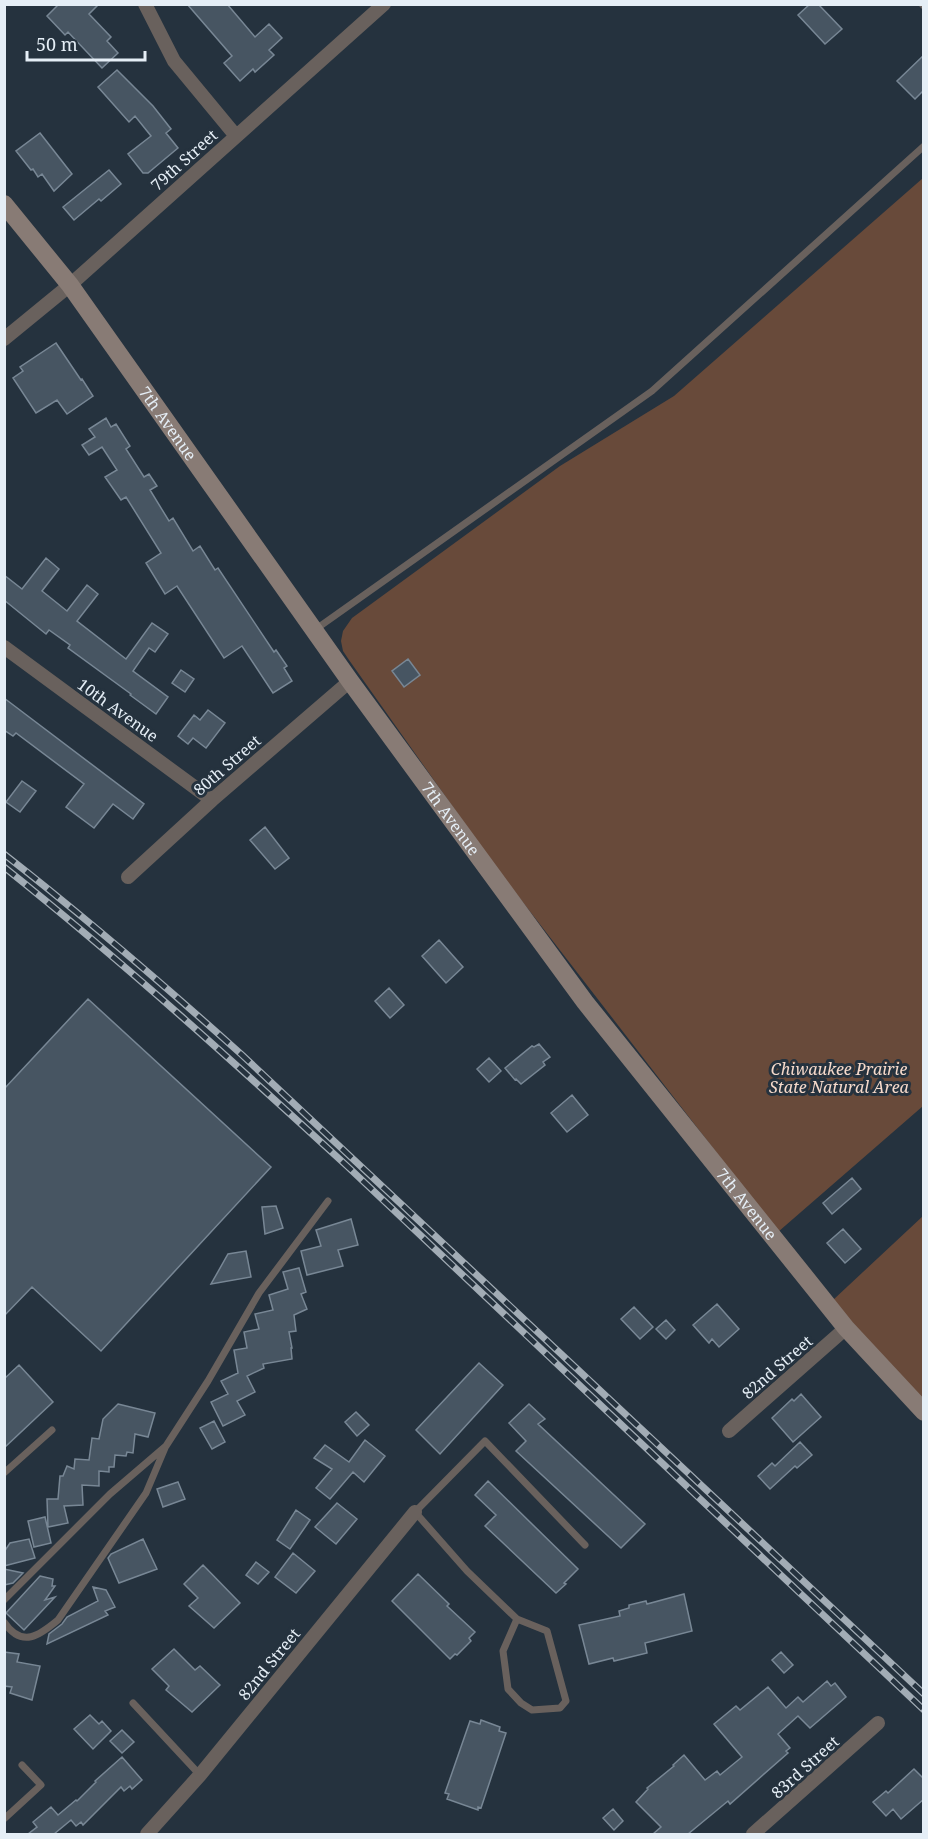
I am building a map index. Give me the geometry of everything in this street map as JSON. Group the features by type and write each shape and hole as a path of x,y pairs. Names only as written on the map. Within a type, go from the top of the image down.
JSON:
{"street":[{"path":"146,4 174,61 236,136"},
{"name":"79th Street","path":"4,339 70,285 384,4"},
{"name":"7th Avenue","path":"4,204 70,285 350,681 585,1002 846,1328 924,1412"},
{"name":"10th Avenue","path":"4,647 212,800"},
{"name":"80th Street","path":"128,877 212,800 350,681"},
{"name":"82nd Street","path":"729,1431 846,1328"},
{"name":"82nd Street","path":"147,1834 200,1775 415,1512"},
{"name":"83rd Street","path":"753,1834 878,1724"}],"lane":[{"path":"315,630 652,391 924,146"},
{"path":"4,1622 9,1629 24,1637 40,1635 58,1620 146,1493 166,1446 208,1381 259,1293 328,1202"},
{"path":"4,1473 52,1430"},
{"path":"517,1619 503,1651 508,1689 521,1703 532,1710 560,1708 566,1701 547,1631 517,1619 467,1572 415,1512 485,1441 585,1545"},
{"path":"4,1600 110,1494 166,1446"},
{"path":"133,1703 200,1775"},
{"path":"4,1819 41,1785 22,1765"}],"green space":[{"name":"Chiwaukee Prairie State Natural Area","path":"923,178 923,1106 778,1232 494,865 349,660 343,651 341,641 343,631 352,618 560,466 674,396"},
{"path":"923,1216 923,1403 833,1300"}],"building":[{"path":"59,4 99,4 89,14 111,37 107,41 118,53 102,68 68,32 65,35 47,16"},
{"path":"187,4 227,4 255,37 269,24 282,38 269,50 274,55 255,72 253,69 240,81 224,63 232,56"},
{"path":"810,4 818,4 842,29 825,44 798,15"},
{"path":"924,55 924,90 915,99 897,81"},
{"path":"117,70 153,106 171,129 166,133 178,148 148,173 143,173 128,154 151,136 135,116 129,122 98,87"},
{"path":"40,133 72,174 54,191 42,174 38,177 16,151"},
{"path":"109,170 121,184 74,220 63,207"},
{"path":"56,343 93,396 67,414 57,400 36,413 13,378 23,371 20,367"},
{"path":"106,418 111,427 116,424 130,446 126,449 144,477 149,474 157,486 150,490 169,521 173,518 193,551 200,546 215,570 218,568 274,652 276,650 287,666 284,668 292,681 273,693 242,646 224,658 177,586 165,594 146,563 161,553 126,497 121,500 105,477 117,470 102,447 89,455 82,445 95,437 89,429"},
{"path":"46,558 59,569 42,591 67,611 87,585 98,594 77,621 126,659 152,623 168,634 155,652 149,648 133,671 168,697 156,714 68,648 70,645 49,630 46,634 4,600 4,575 22,589"},
{"path":"408,659 420,675 404,687 392,671"},
{"path":"181,670 194,679 185,692 172,683"},
{"path":"4,698 144,804 133,819 113,804 94,828 66,807 84,784 16,733 13,736 4,730"},
{"path":"208,710 225,723 206,748 193,738 188,744 178,736 194,715 200,720"},
{"path":"22,781 36,791 20,812 6,802"},
{"path":"265,827 289,858 275,869 250,840"},
{"path":"439,940 463,967 446,983 422,956"},
{"path":"389,988 404,1005 390,1018 375,1001"},
{"path":"88,999 271,1167 101,1351 32,1287 4,1316 4,1089"},
{"path":"539,1044 550,1057 543,1062 545,1065 521,1084 505,1068 532,1046"},
{"path":"489,1058 501,1071 489,1082 477,1069"},
{"path":"572,1095 588,1115 567,1132 551,1113"},
{"path":"852,1178 861,1189 832,1214 823,1203"},
{"path":"276,1206 283,1228 265,1234 262,1207"},
{"path":"351,1219 358,1245 338,1250 343,1266 307,1275 301,1251 321,1246 316,1230"},
{"path":"843,1229 861,1249 845,1263 827,1243"},
{"path":"246,1251 251,1277 211,1284 228,1254"},
{"path":"299,1268 306,1292 301,1294 307,1309 294,1315 296,1331 289,1332 292,1359 263,1364 264,1368 247,1376 255,1392 237,1401 245,1415 223,1426 211,1402 228,1394 221,1381 238,1373 234,1350 247,1348 244,1332 259,1329 255,1314 273,1310 269,1295 288,1289 283,1272"},
{"path":"717,1304 739,1329 719,1347 712,1339 709,1343 693,1325"},
{"path":"634,1307 653,1327 640,1339 621,1319"},
{"path":"666,1320 675,1330 666,1339 656,1329"},
{"path":"479,1363 503,1385 440,1454 416,1430"},
{"path":"19,1365 53,1402 4,1448 4,1379"},
{"path":"801,1394 821,1417 793,1442 772,1418 792,1399 794,1401"},
{"path":"118,1404 155,1413 148,1437 135,1434 133,1453 127,1452 126,1456 115,1455 114,1467 109,1467 109,1472 99,1471 99,1486 82,1485 83,1505 64,1506 68,1523 48,1527 47,1499 58,1499 60,1476 63,1476 67,1466 74,1469 75,1459 89,1460 92,1438 99,1439 103,1419"},
{"path":"529,1404 545,1419 538,1424 645,1524 621,1548 516,1451 526,1441 509,1423"},
{"path":"356,1412 369,1425 357,1436 345,1422"},
{"path":"214,1421 225,1442 212,1449 200,1428"},
{"path":"365,1440 385,1456 364,1482 353,1472 330,1499 316,1488 332,1469 314,1458 325,1445 349,1462"},
{"path":"800,1442 812,1455 797,1468 795,1466 770,1489 758,1476 772,1463 775,1466"},
{"path":"488,1481 578,1569 556,1593 485,1526 496,1515 475,1495"},
{"path":"178,1482 185,1499 163,1507 157,1489"},
{"path":"337,1503 357,1519 336,1544 315,1527"},
{"path":"296,1510 310,1520 290,1549 277,1540"},
{"path":"45,1517 51,1543 34,1547 28,1521"},
{"path":"29,1539 35,1558 4,1566 4,1552 10,1543"},
{"path":"143,1539 157,1569 119,1583 108,1558 111,1554"},
{"path":"293,1553 315,1571 296,1593 275,1577"},
{"path":"256,1562 269,1572 258,1584 246,1575"},
{"path":"203,1565 240,1603 214,1628 189,1606 198,1598 184,1584"},
{"path":"4,1569 23,1573 13,1583 4,1585"},
{"path":"418,1574 475,1632 469,1638 471,1641 450,1659 392,1601"},
{"path":"40,1576 53,1579 52,1586 55,1586 45,1600 55,1597 24,1630 6,1613"},
{"path":"93,1587 106,1590 115,1607 105,1611 108,1615 47,1644 49,1634 67,1617 98,1601"},
{"path":"684,1594 692,1631 645,1643 647,1653 589,1664 579,1625 620,1616 619,1611 629,1608 629,1605 646,1601 647,1604"},
{"path":"174,1649 195,1670 200,1666 220,1685 192,1712 166,1690 169,1686 152,1669"},
{"path":"4,1652 19,1654 17,1662 40,1666 32,1700 10,1693 12,1687 4,1686"},
{"path":"781,1652 793,1665 784,1673 772,1660"},
{"path":"827,1681 831,1686 835,1683 846,1697 810,1728 798,1716 778,1734 790,1748 786,1751 788,1753 730,1804 728,1801 688,1834 653,1834 661,1827 636,1802 647,1788 684,1755 705,1780 717,1771 720,1775 742,1757 714,1724 736,1706 740,1710 768,1687 786,1708 798,1697 803,1702"},
{"path":"90,1715 99,1724 102,1721 111,1731 93,1749 74,1729"},
{"path":"481,1720 500,1727 499,1731 506,1733 481,1808 478,1807 478,1810 447,1799 449,1794 445,1793 470,1721 480,1724"},
{"path":"122,1730 134,1742 122,1753 110,1741"},
{"path":"122,1757 142,1780 132,1789 130,1786 124,1791 121,1787 83,1825 81,1822 76,1826 71,1820 54,1834 28,1834 37,1827 33,1822 51,1807 58,1815 77,1801"},
{"path":"914,1769 924,1779 924,1799 901,1819 893,1809 886,1816 873,1802 886,1791 888,1793"},
{"path":"613,1809 623,1821 614,1830 603,1818"}],"railway":[{"path":"4,854 124,952 241,1054 924,1694"},
{"path":"4,867 135,976 305,1127 924,1710"}]}
